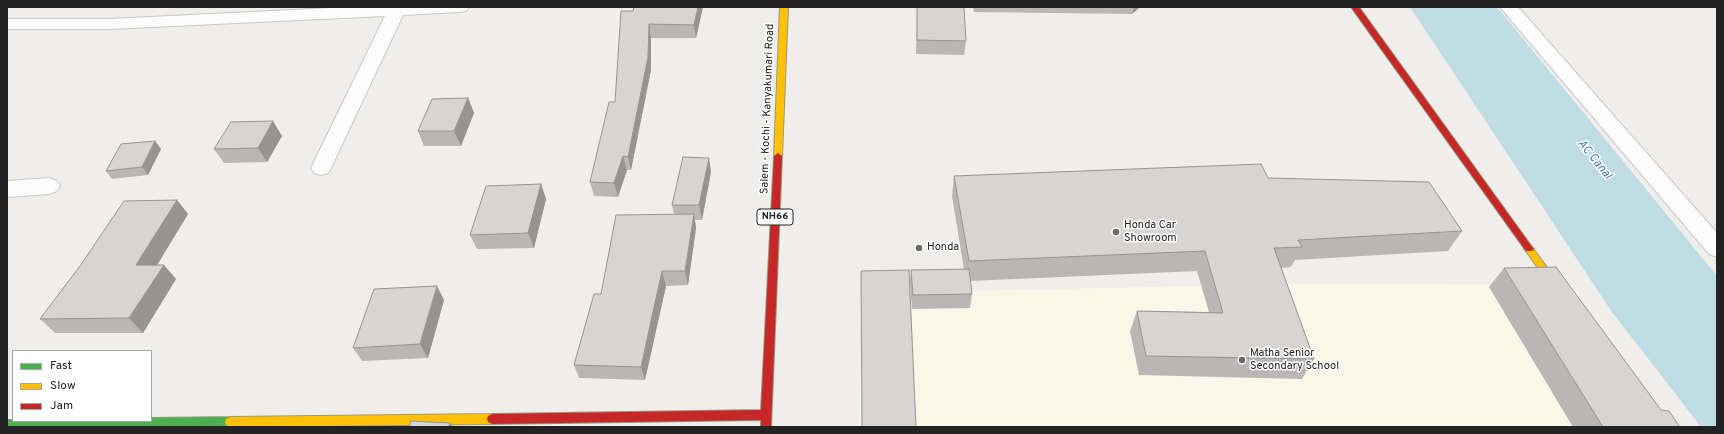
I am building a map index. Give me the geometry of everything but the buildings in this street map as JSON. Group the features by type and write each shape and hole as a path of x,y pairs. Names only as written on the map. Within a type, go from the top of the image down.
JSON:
{"main road":[{"name":"Salem - Kochi - Kanyakumari Road","path":"766,427 784,7"},
{"path":"1355,7 1563,296"},
{"path":"7,425 766,415"}],"street":[{"path":"7,24 110,24 344,9 397,10 460,7"},
{"path":"1509,7 1717,248"},
{"path":"321,168 397,10"},
{"path":"7,189 49,186"}],"shaded area":[{"name":"Matha Senior Secondary School","path":"1295,284 1572,285 1669,427 859,427 862,293"}],"water":[{"name":"AC Canal","path":"1410,7 1497,7 1717,276 1717,427 1701,427 1612,312"}],"traffic: fast":[{"path":"7,425 230,422"}],"traffic: slow":[{"path":"778,156 784,7"},
{"path":"1529,249 1559,291"},
{"path":"230,422 492,419"}],"traffic: jam":[{"path":"1355,7 1529,249"},
{"path":"766,427 778,156"},
{"path":"492,419 766,415"}],"place":[{"name":"Honda Car Showroom","path":"1116,232"},
{"name":"Honda","path":"919,248"},
{"name":"Matha Senior Secondary School","path":"1242,360"}]}
